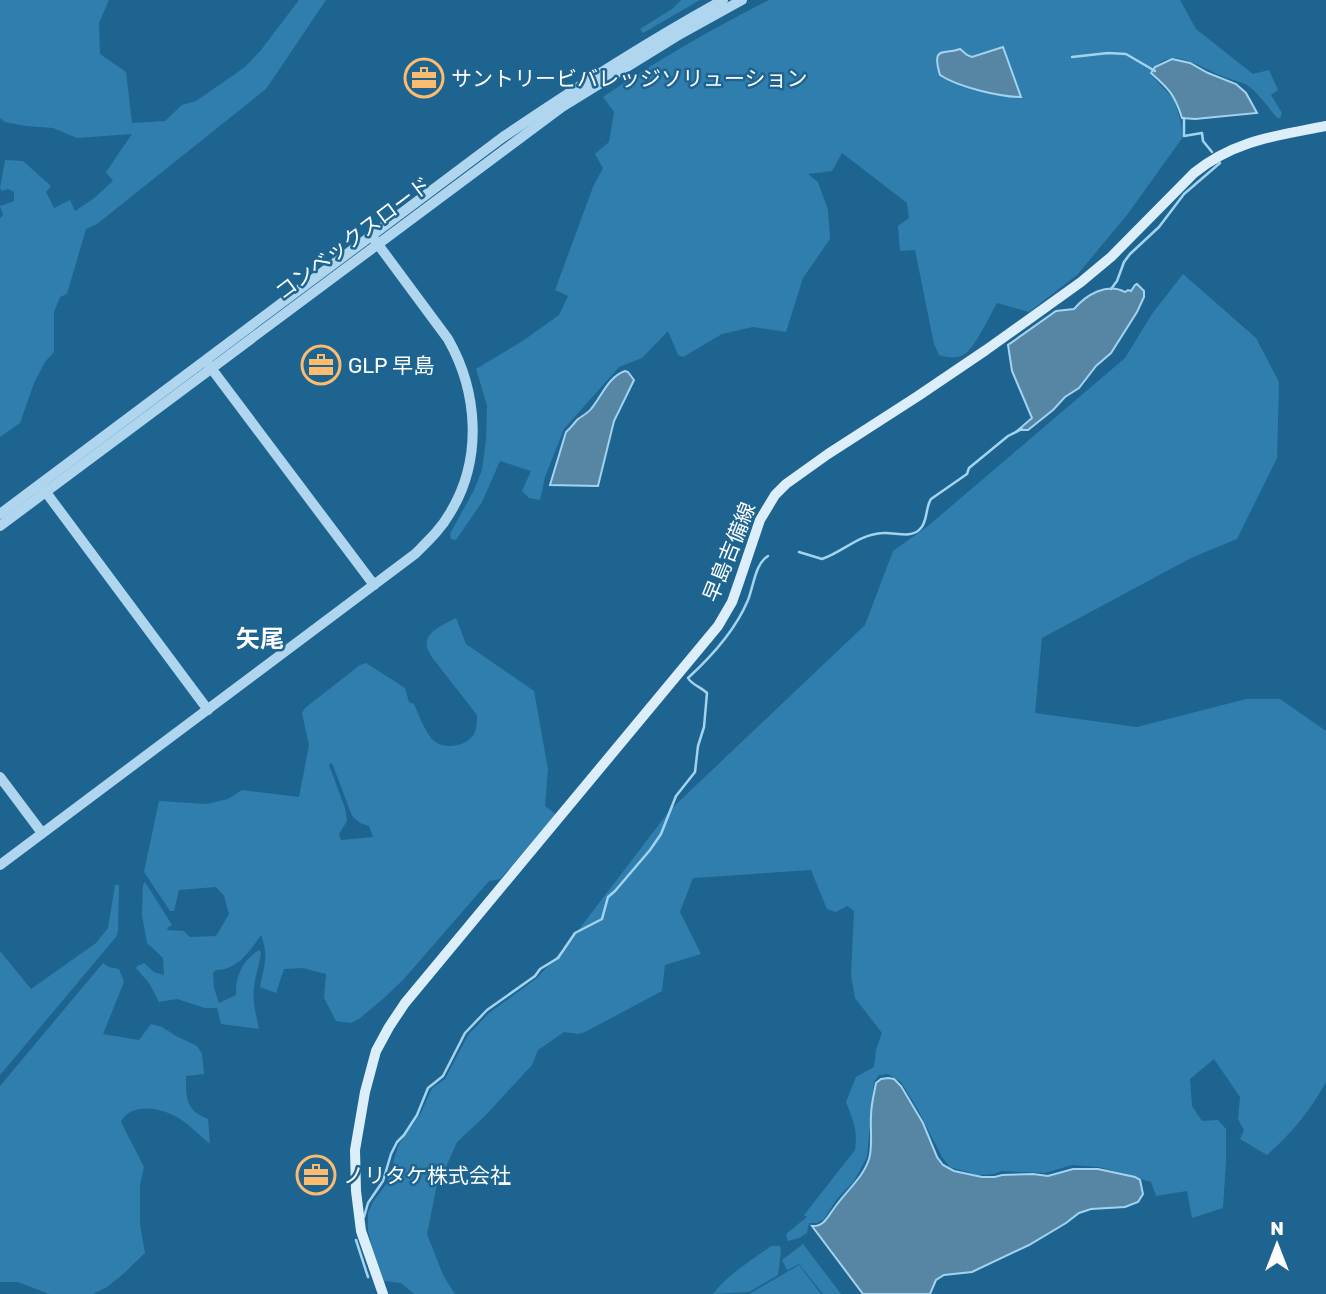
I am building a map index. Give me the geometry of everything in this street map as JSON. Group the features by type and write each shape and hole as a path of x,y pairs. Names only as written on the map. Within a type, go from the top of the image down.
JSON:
{"main road":[{"name":"早島吉備線","path":"383,1294 361,1231 355,1150 365,1092 382,1038 405,1003 718,626 740,582 760,520 775,495 804,470 929,389 1081,282 1111,257 1208,162 1248,144 1326,126"}],"street":[{"name":"コンベックスロード","path":"374,240 503,137 674,27 723,0"},
{"name":"コンベックスロード","path":"0,526 42,488 374,240 562,107 657,48 742,0"},
{"path":"0,865 415,554 450,514 466,477 473,440 467,380 458,356 443,331 374,240"},
{"path":"207,363 374,585"},
{"name":"コンベックスロード","path":"0,514 42,488"},
{"path":"42,488 208,710"},
{"path":"0,777 43,834"}],"shaded area":[{"path":"0,0 109,0 99,23 100,54 126,72 132,123 165,121 182,105 196,101 245,67 299,0 326,0 266,89 97,224 86,229 67,294 60,297 54,312 54,352 45,362 34,383 20,423 0,437 0,218 3,215 0,206 14,201 14,192 8,189 2,191 0,188 5,160 23,161 51,186 46,192 54,208 70,200 75,211 113,181 106,172 132,134 77,138 53,128 26,126 5,122 0,118"},
{"path":"681,0 700,0 643,33 640,29 672,9"},
{"path":"769,0 1180,0 1196,29 1253,74 1269,70 1278,90 1271,95 1282,113 1280,118 1277,118 1249,87 1194,63 1175,58 1157,65 1150,74 1174,99 1183,137 1127,215 1077,275 1029,312 997,303 969,351 954,357 939,355 934,344 915,250 900,251 898,226 909,218 907,203 842,153 832,171 808,174 818,182 828,210 830,239 803,278 786,332 753,327 722,334 683,357 678,355 668,331 642,358 619,367 564,429 545,477 540,500 529,498 522,491 531,471 500,461 482,502 456,540 451,539 450,534 482,470 487,405 476,369 559,315 568,296 555,290 593,187 603,168 595,154 609,142 614,112 603,97 684,46"},
{"path":"1003,47 1021,97 979,90 940,75 937,59 941,53 960,49 972,57"},
{"path":"1172,59 1190,63 1236,84 1246,93 1257,113 1182,118 1171,93 1151,73 1155,67"},
{"path":"1183,274 1256,338 1279,382 1277,458 1237,539 1191,558 1042,638 1035,713 1137,727 1246,699 1280,699 1326,731 1326,1082 1300,1121 1267,1155 1240,1139 1244,1130 1238,1119 1240,1097 1214,1059 1190,1079 1192,1106 1202,1121 1218,1120 1226,1129 1223,1208 1192,1218 1187,1191 1156,1196 1151,1182 1099,1167 1072,1165 1045,1173 1002,1171 978,1175 950,1167 901,1082 888,1074 879,1075 874,1082 867,1157 854,1181 837,1199 824,1219 809,1223 807,1233 788,1241 786,1234 807,1217 804,1215 855,1150 853,1120 846,1102 856,1077 874,1067 882,1033 855,998 851,975 854,911 847,906 836,912 827,909 811,870 693,878 680,912 701,954 665,965 662,991 585,1032 564,1032 538,1050 532,1065 457,1142 436,1189 427,1234 443,1275 455,1294 414,1294 401,1283 384,1281 368,1230 368,1213 387,1183 399,1144 421,1113 432,1088 445,1079 468,1035 489,1013 537,978 570,941 670,810 865,625 893,551 928,526 1125,358 1152,314"},
{"path":"1137,284 1144,291 1144,297 1111,353 1096,366 1079,388 1065,397 1053,410 1028,430 1018,430 1032,418 1012,371 1008,345 1056,311 1074,309 1084,299 1104,289 1125,292 1131,291"},
{"path":"625,371 634,380 614,421 598,486 550,485 566,432 590,410 614,378"},
{"path":"456,618 466,644 534,691 548,769 545,806 557,815 500,879 489,881 403,980 351,1023 336,1021 324,998 326,974 303,968 284,969 276,993 260,987 265,955 261,935 237,963 213,973 219,1003 236,995 241,969 253,954 259,950 261,952 254,992 259,1029 221,1024 217,1008 205,1008 177,999 159,1002 149,983 136,968 144,963 154,972 164,975 163,958 147,943 142,916 145,882 172,925 168,930 184,931 190,937 216,936 229,914 224,896 216,887 179,890 174,911 170,911 144,872 159,801 207,804 228,799 242,790 299,797 309,745 302,713 360,665 366,663 405,688 409,702 414,704 427,731 437,743 455,746 467,741 475,732 477,715 431,656 427,646 427,640 433,632","holes":["332,763 352,816 369,826 373,837 341,840 339,834 347,821 329,765"]},
{"path":"115,885 119,885 116,937 0,1075 0,951 31,989 96,943 108,928"},
{"path":"103,963 119,969 124,982 103,1034 139,1040 151,1024 197,1046 202,1054 204,1074 186,1076 186,1091 191,1107 208,1119 210,1144 184,1122 168,1113 145,1108 125,1116 121,1122 144,1167 140,1185 140,1225 145,1253 107,1287 93,1294 49,1294 18,1282 0,1282 0,1086"},
{"path":"888,1078 894,1079 901,1086 923,1123 937,1157 943,1165 954,1171 995,1177 1033,1174 1048,1176 1073,1169 1098,1169 1135,1177 1140,1180 1143,1194 1138,1202 1125,1207 1091,1209 1079,1213 1029,1245 972,1272 944,1275 936,1280 930,1294 863,1294 812,1226 820,1225 825,1220 866,1166 871,1149 871,1112 876,1083"},
{"path":"803,1244 841,1294 823,1294 799,1264 787,1270 782,1260"},
{"path":"771,1246 780,1246 778,1275 749,1292 713,1294 733,1274"},
{"path":"799,1265 821,1294 749,1294"}],"waterway":[{"path":"1072,57 1126,54 1155,71"},
{"path":"1184,118 1184,136 1202,133 1203,141 1212,152"},
{"path":"1111,289 1130,254 1159,227 1184,194 1220,163"},
{"path":"799,552 822,559 874,534 916,532 923,526 931,499 967,474 969,468 1008,436 1022,429"},
{"path":"364,1217 368,1203 383,1181 397,1142 417,1115 428,1088 443,1076 465,1033 487,1010 558,958 575,933 602,919 608,897 661,834 676,796 695,772 698,746 704,727 707,693 688,678 730,632 748,600 758,569 768,556"},
{"path":"356,1240 368,1277"}],"place":[{"name":"サントリービバレッジソリューション","path":"424,78"},
{"name":"GLP 早島","path":"321,365"},
{"name":"ノリタケ株式会社","path":"316,1175"}],"district":[{"name":"矢尾","path":"260,639"}]}
